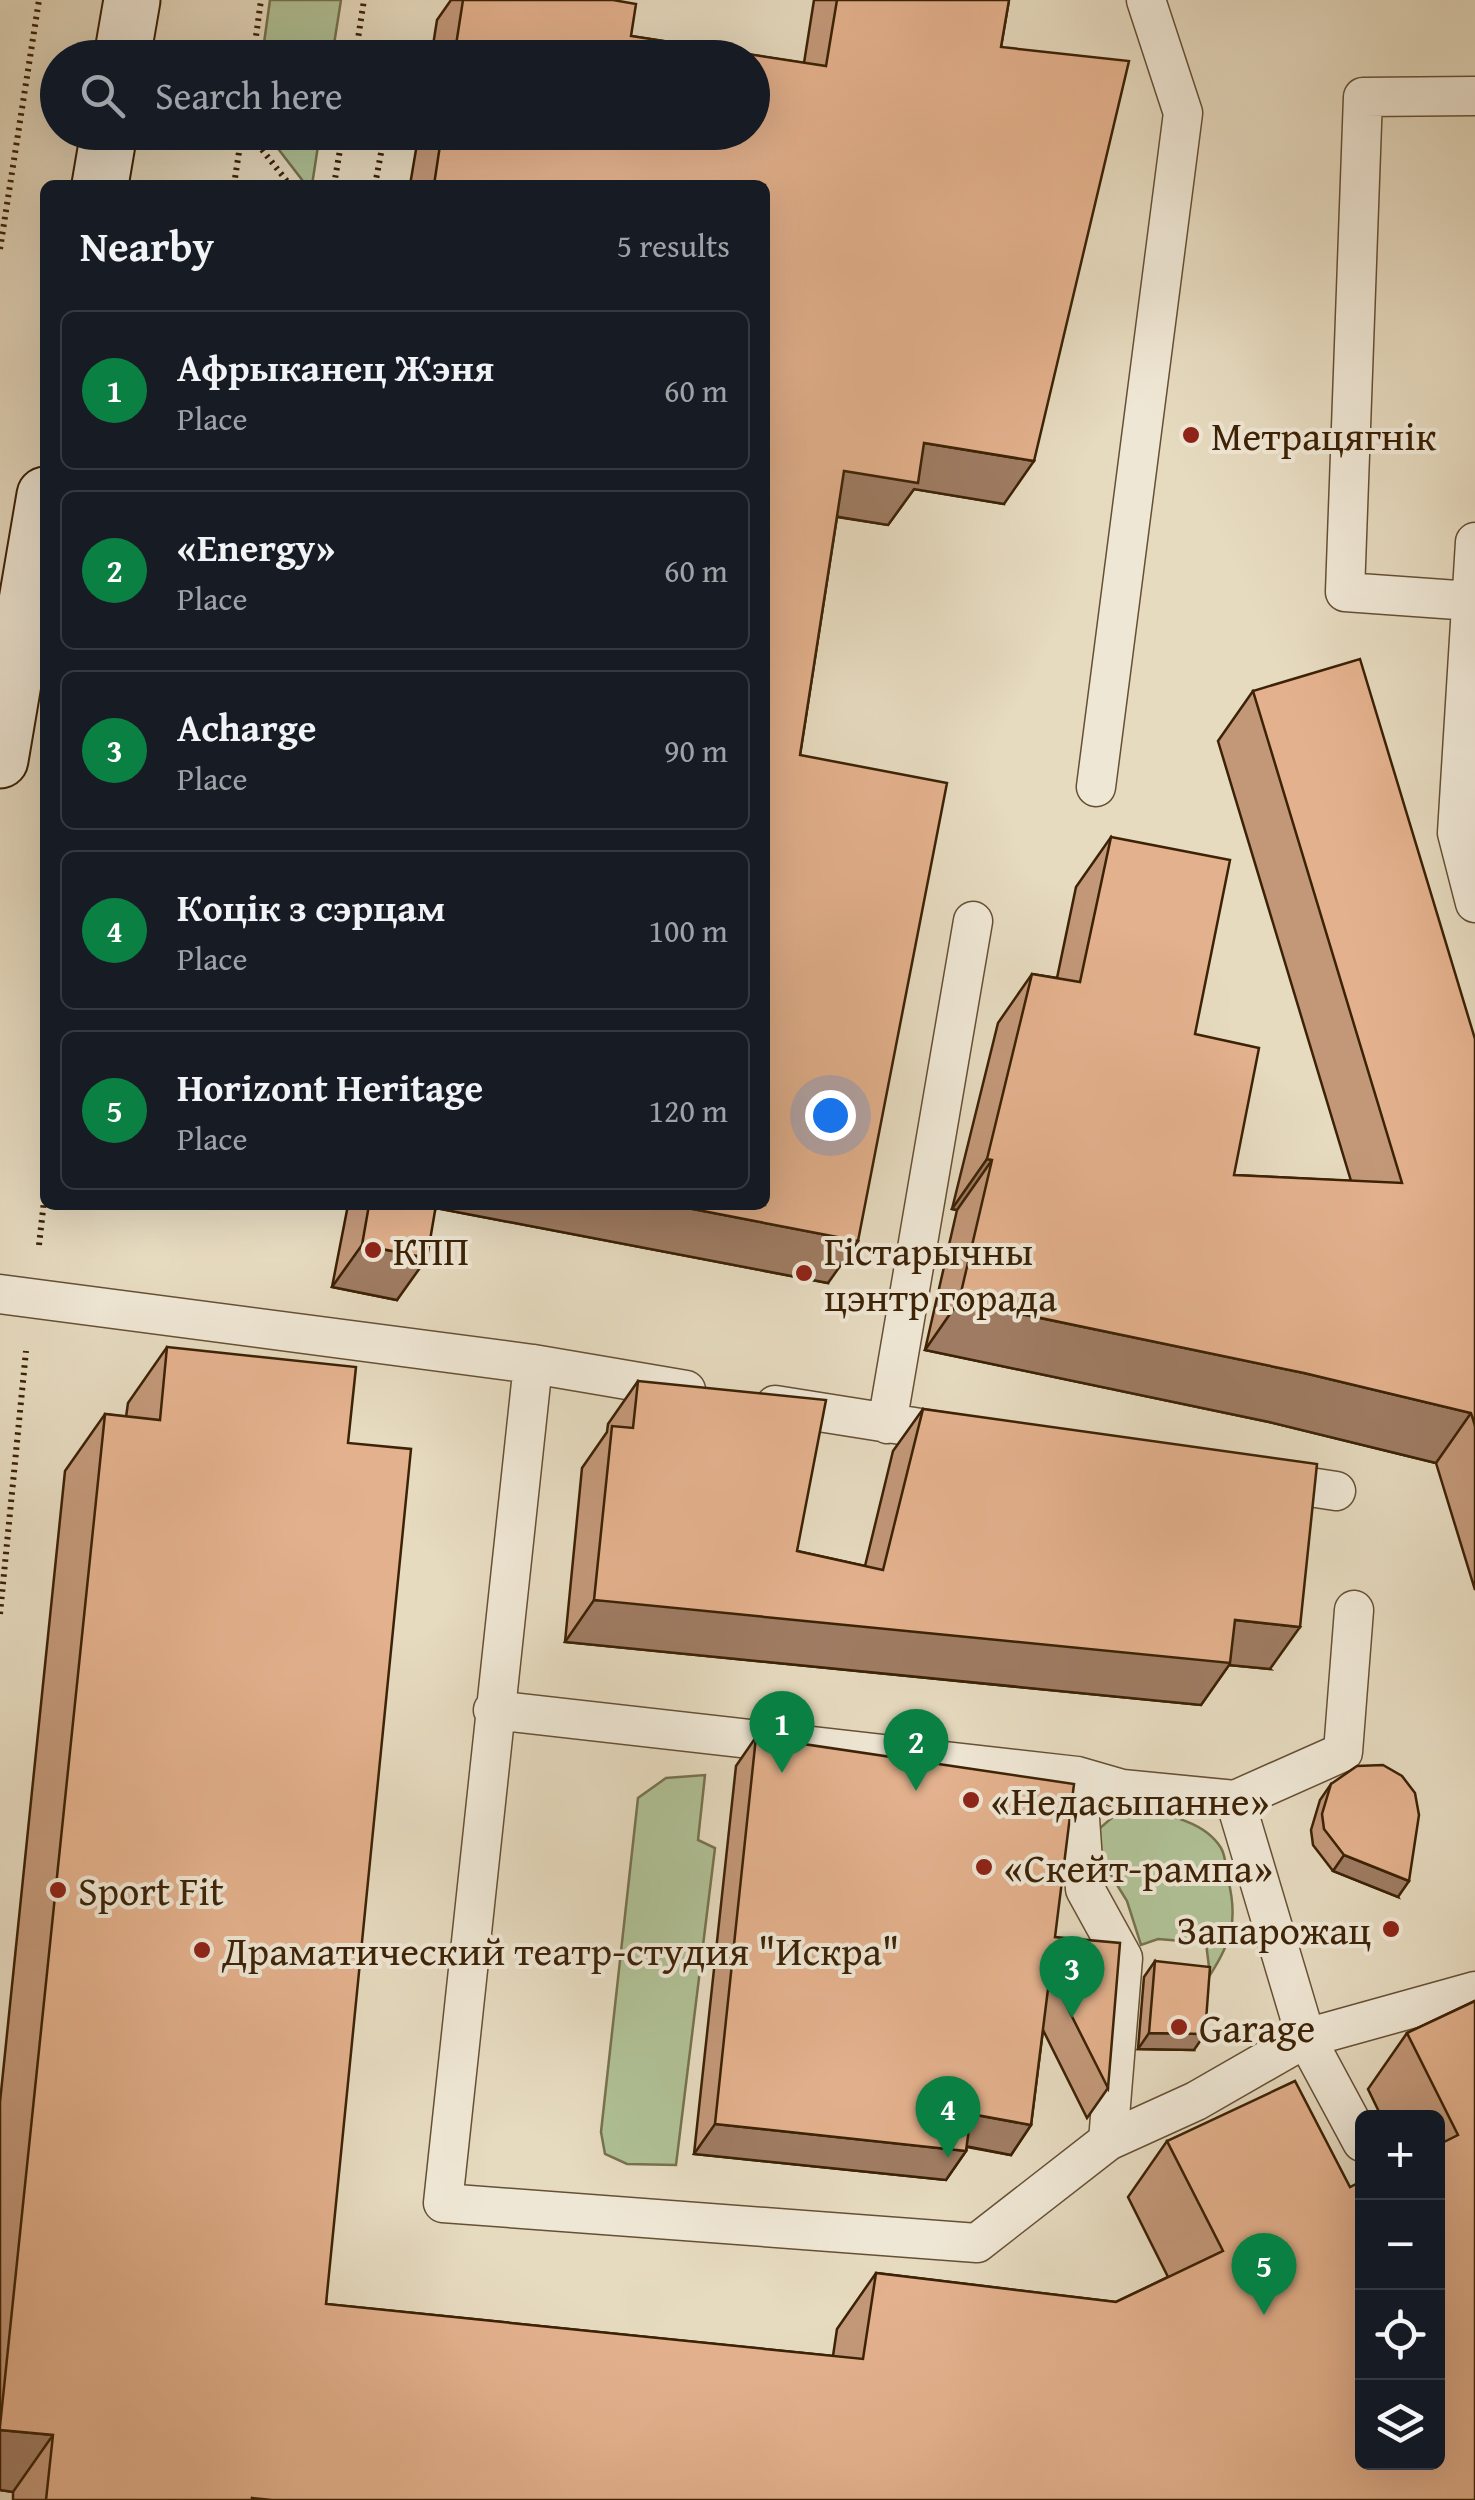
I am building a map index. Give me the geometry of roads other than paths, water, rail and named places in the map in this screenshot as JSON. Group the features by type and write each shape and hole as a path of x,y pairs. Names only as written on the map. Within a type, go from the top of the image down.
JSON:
{"main road":[{"path":"125,40 132,0"},
{"path":"101,180 106,150"},
{"path":"0,760 40,524"}],"lane":[{"path":"1096,787 1183,114 1146,0"},
{"path":"1471,601 1345,592 1363,97 1475,96"},
{"path":"1475,542 1466,830 1475,903"},
{"path":"887,1424 974,921"},
{"path":"16,1295 533,1364 984,1438"},
{"path":"533,1364 492,1710 443,2203 976,2243 1108,2141 1196,2101 1306,2038 1475,1991"},
{"path":"1219,1473 1336,1491"},
{"path":"492,1710 1076,1776 1122,1789 1236,1800 1343,1752 1354,1610"},
{"path":"1076,1776 1085,1889 1123,1958 1108,2141"},
{"path":"1236,1800 1306,2038 1355,2129"}],"place":[{"name":"Метрацягнік","path":"1191,435"},
{"name":"КПП","path":"373,1250"},
{"name":"Гістарычны цэнтр горада","path":"804,1273"},
{"name":"Афрыканец Жэня","path":"782,1773"},
{"name":"«Energy»","path":"916,1791"},
{"name":"«Недасыпанне»","path":"971,1800"},
{"name":"«Скейт-рампа»","path":"984,1867"},
{"name":"Sport Fit","path":"58,1890"},
{"name":"Запарожац","path":"1391,1929"},
{"name":"Драматический театр-студия \"Искра\"","path":"202,1950"},
{"name":"Acharge","path":"1072,2018"},
{"name":"Garage","path":"1179,2027"},
{"name":"Коцік з сэрцам","path":"948,2158"},
{"name":"Horizont Heritage","path":"1264,2315"}]}
